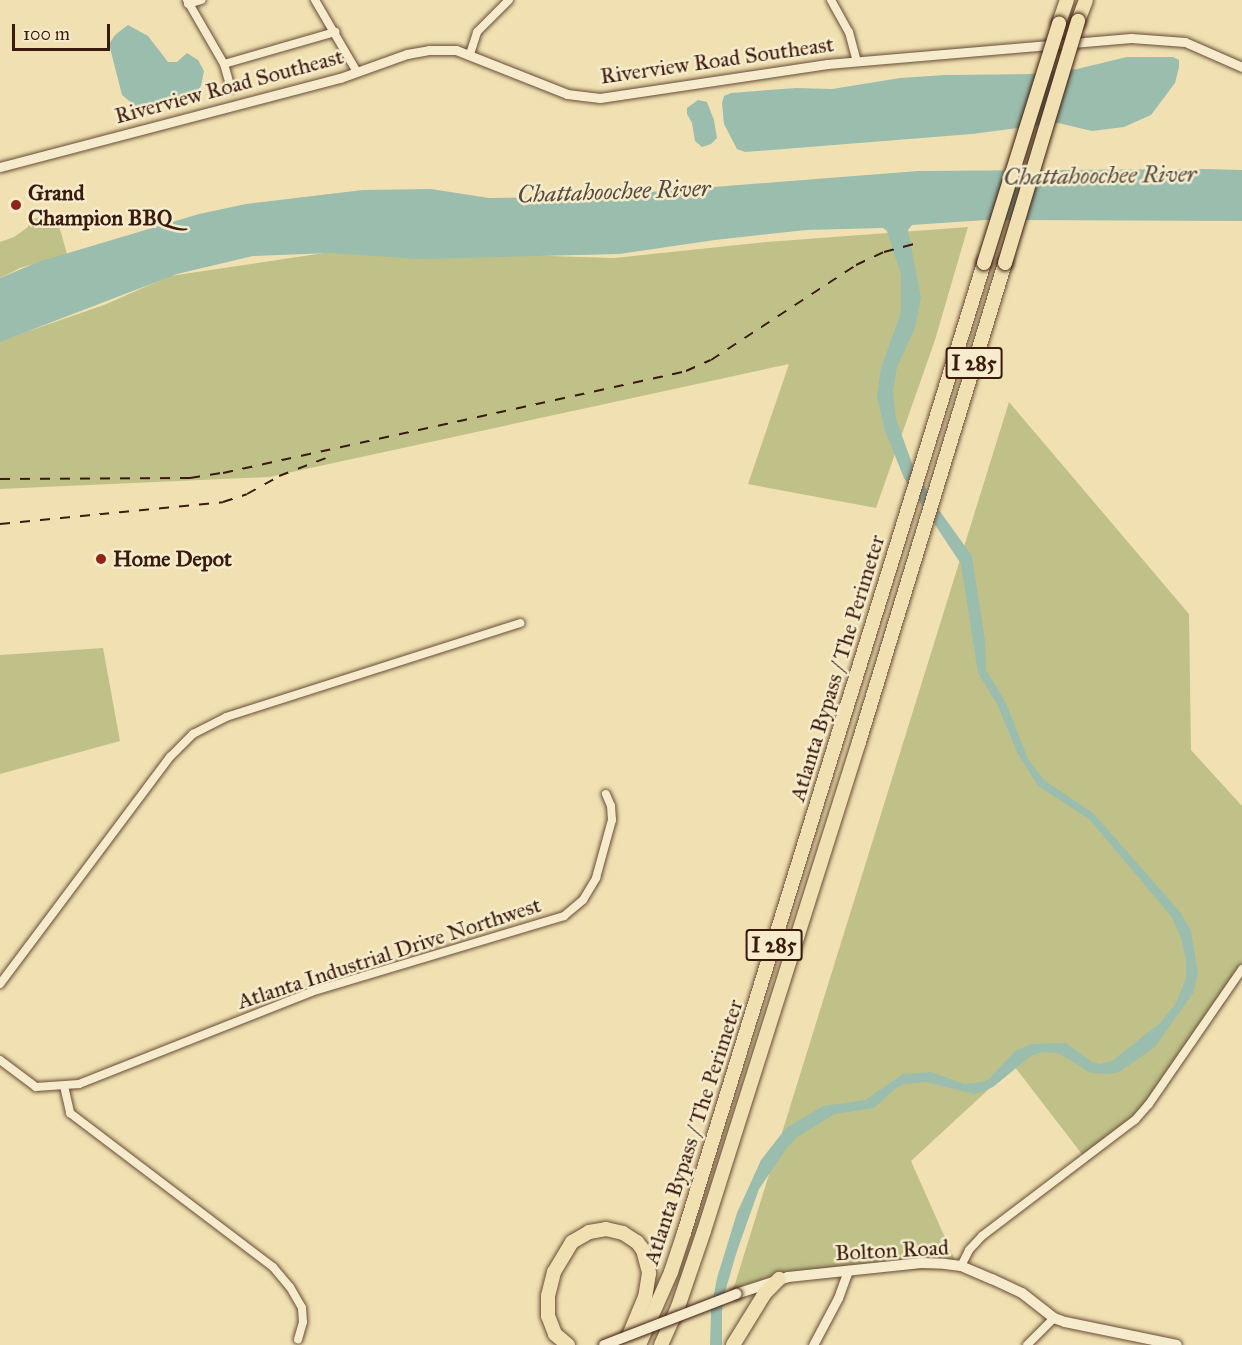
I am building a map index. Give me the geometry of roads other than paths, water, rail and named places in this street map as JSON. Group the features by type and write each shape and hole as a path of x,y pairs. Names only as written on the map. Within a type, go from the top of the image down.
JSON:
{"highway":[{"name":"Atlanta Bypass / The Perimeter","path":"639,1345 671,1272 684,1233 1067,0"},
{"name":"Atlanta Bypass / The Perimeter","path":"661,1345 678,1307 708,1218 859,742 913,559 1086,0"},
{"path":"568,1345 555,1334 548,1316 548,1296 554,1272 572,1242 589,1232 606,1229 631,1237 643,1250 649,1273 645,1297 625,1345"},
{"path":"732,1345 765,1293 779,1279"}],"main road":[{"name":"Bolton Road","path":"604,1345 779,1279 921,1263 961,1266 1022,1293 1054,1318 1074,1325 1176,1345"}],"street":[{"path":"201,0 187,2 224,64 231,88"},
{"path":"315,0 357,72"},
{"path":"470,54 477,32 509,0"},
{"path":"831,0 849,32 857,61"},
{"path":"224,64 335,32"},
{"name":"Riverview Road Southeast","path":"0,166 357,72 407,54 429,50 456,50 561,92 600,98 857,61 1146,37 1201,47 1242,67"},
{"path":"0,984 170,757 193,734 226,717 520,623"},
{"name":"Atlanta Industrial Drive Northwest","path":"0,1060 36,1087 79,1084 312,992 564,916 583,900 596,878 612,820 611,806 606,794"},
{"path":"961,1266 969,1250 982,1236 1135,1120 1149,1104 1242,969"},
{"path":"64,1086 70,1113 273,1267 290,1287 302,1308 303,1322 298,1339"},
{"path":"813,1345 838,1298 848,1270"},
{"path":"1027,1345 1054,1318"}],"water":[{"path":"128,25 148,36 168,62 177,62 187,53 198,60 204,71 201,86 195,94 180,101 139,109 122,95 109,44 115,35"},
{"path":"1127,57 1173,57 1179,60 1179,67 1175,83 1151,115 1124,127 1092,131 1058,123 972,134 745,152 737,149 724,124 722,103 724,96 731,93 796,88 832,89 900,78 944,75 1030,74 1077,69"},
{"path":"698,100 707,102 714,120 717,138 711,144 702,147 695,141 692,123 687,114 687,108"},
{"name":"Chattahoochee River","path":"1242,170 1242,221 986,220 912,225 908,230 921,298 915,328 897,367 893,391 896,419 913,466 934,503 972,556 985,641 986,670 1006,703 1028,759 1044,780 1093,813 1181,913 1191,931 1198,973 1193,993 1155,1047 1119,1072 1091,1073 1058,1053 1042,1052 1031,1056 993,1087 979,1093 973,1094 926,1082 905,1084 896,1088 874,1108 835,1114 797,1137 759,1189 725,1292 722,1311 722,1345 710,1345 711,1310 717,1278 737,1213 761,1160 786,1128 823,1106 865,1100 903,1074 931,1072 964,1084 982,1082 989,1079 1015,1051 1032,1044 1066,1043 1092,1062 1099,1064 1112,1061 1160,1023 1176,1003 1186,978 1186,960 1181,938 1171,916 1089,819 1038,786 1017,752 997,704 978,673 961,564 904,478 885,431 877,397 881,368 901,312 901,275 887,231 883,228 806,230 619,254 419,259 331,253 253,256 177,274 0,342 0,278 38,262 199,214 246,204 363,190 431,189 489,198 587,197 918,171"}],"railway":[{"path":"0,479 190,478 223,473 686,371 711,360 856,265 884,252 917,243"},
{"path":"0,524 223,502 247,494 279,476 326,458"}],"place":[{"name":"Grand Champion BBQ","path":"16,205"},
{"name":"Home Depot","path":"101,559"}]}
